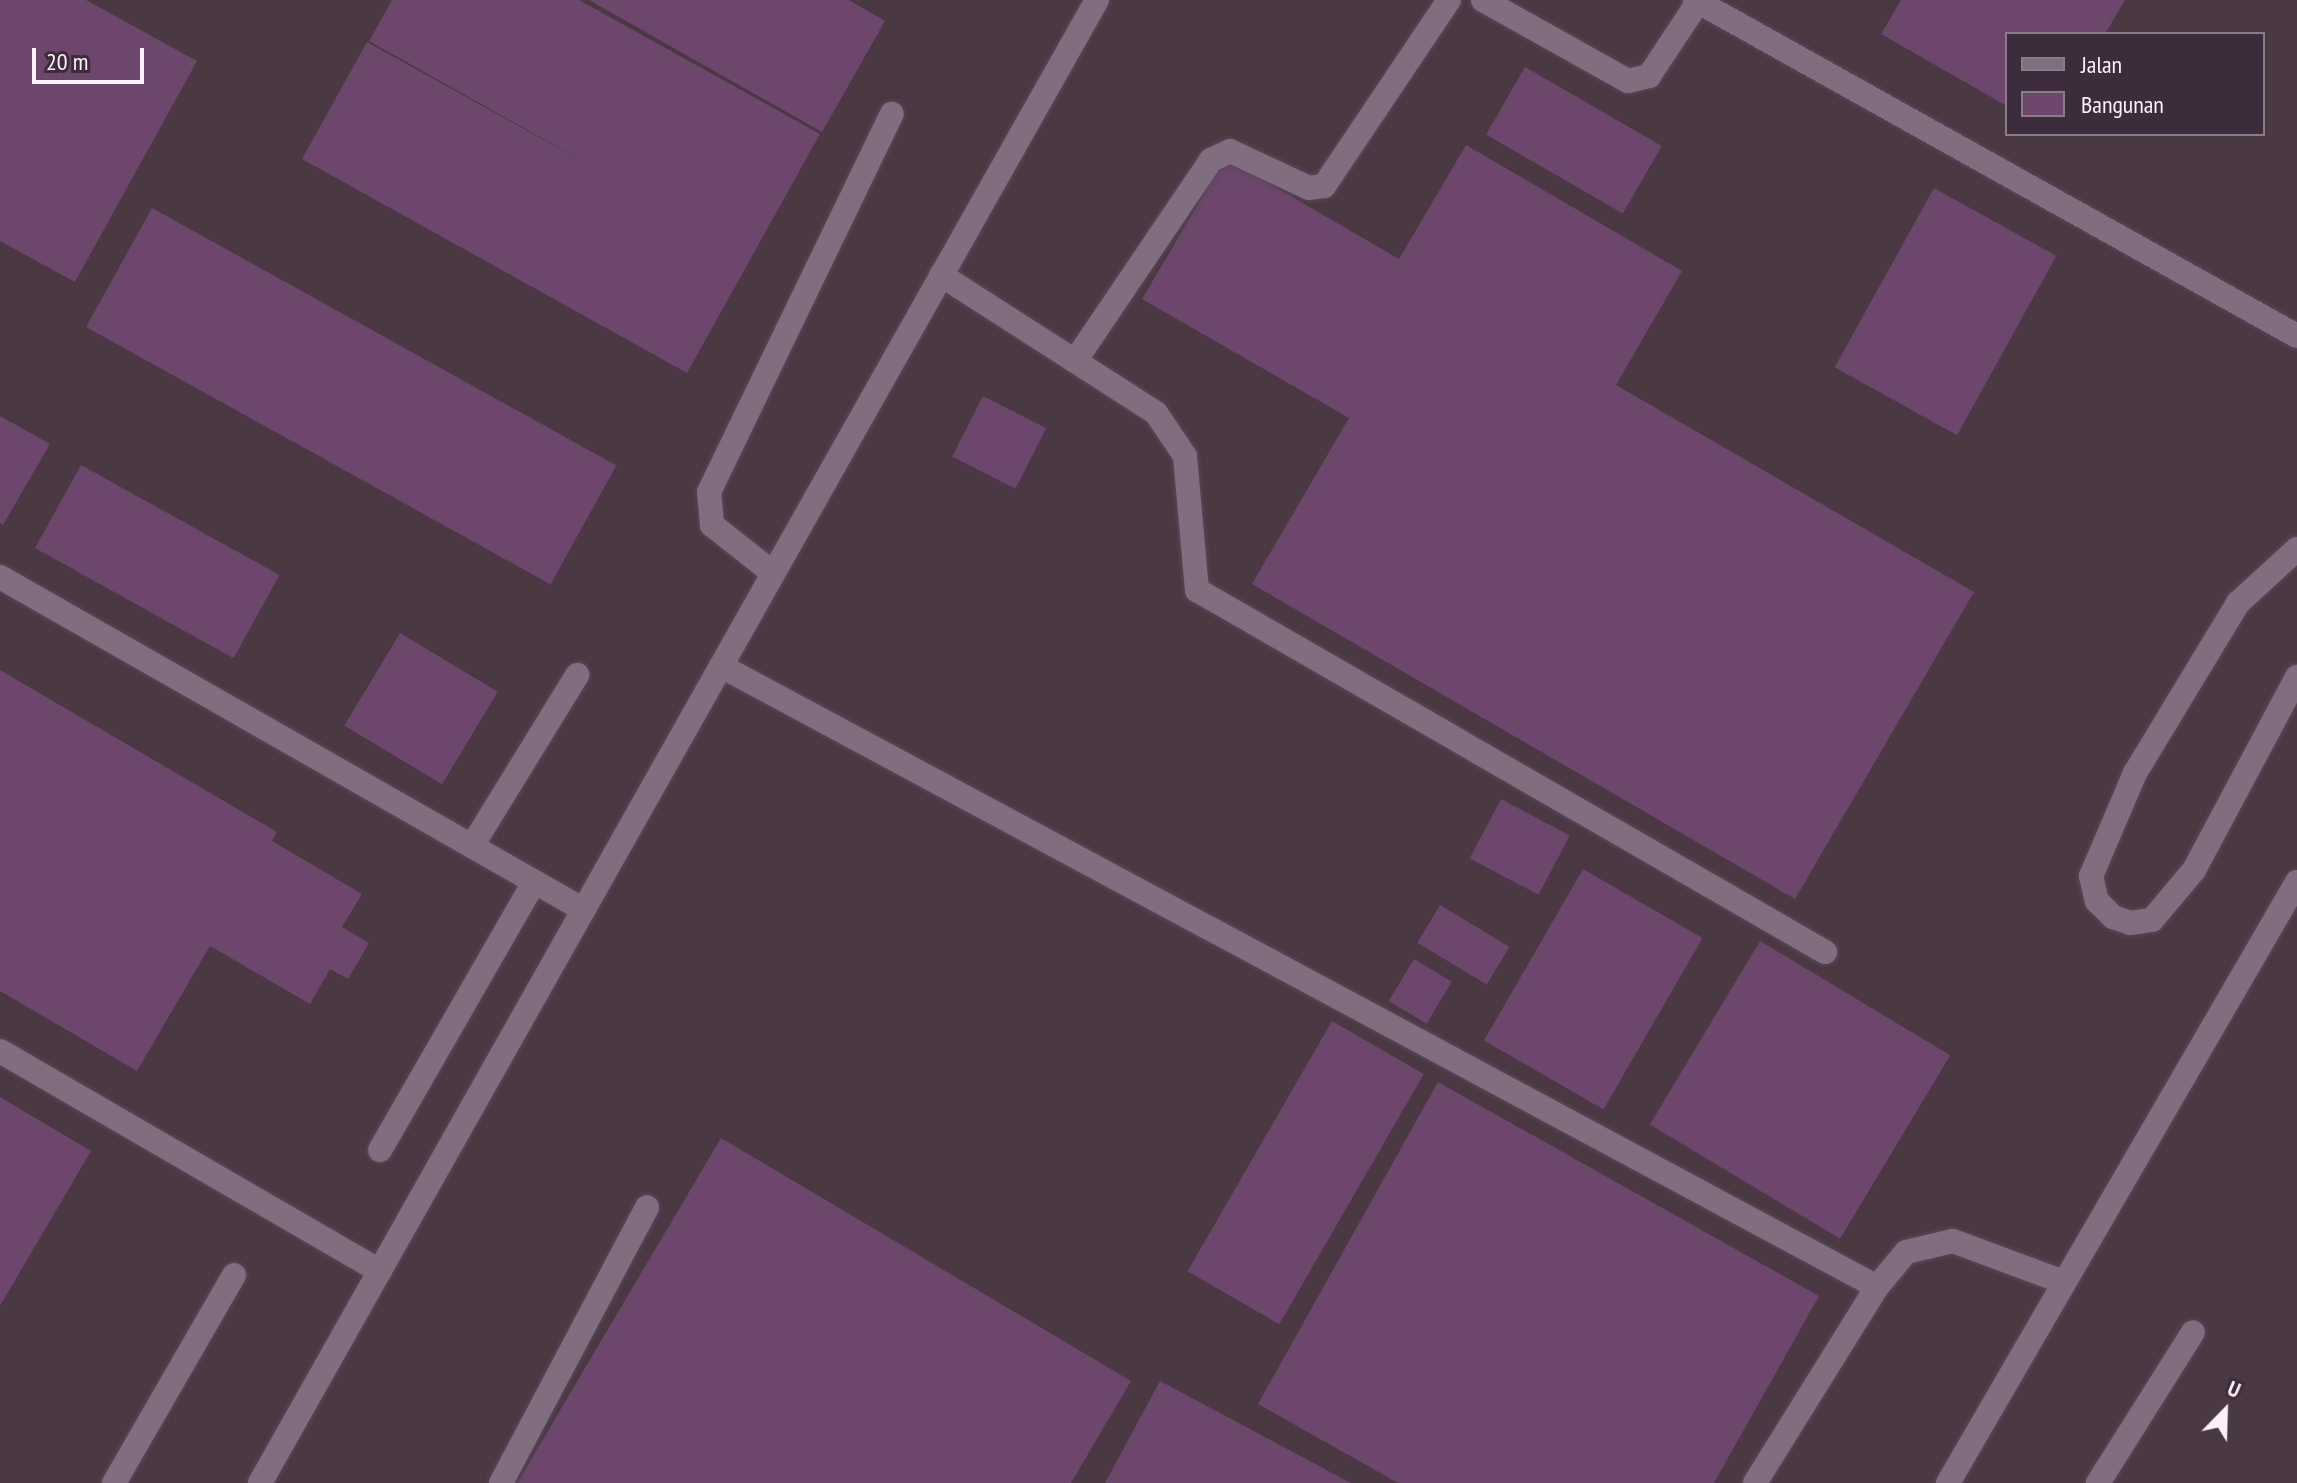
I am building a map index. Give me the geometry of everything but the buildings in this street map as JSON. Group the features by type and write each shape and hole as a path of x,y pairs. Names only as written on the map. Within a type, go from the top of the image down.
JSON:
{"street":[{"path":"260,1483 1097,0"},
{"path":"1075,361 1211,160 1230,151 1309,188 1324,186 1449,0"},
{"path":"1483,0 1628,81 1649,76 1696,1 2297,336"},
{"path":"773,573 712,525 709,492 892,114"},
{"path":"941,275 1156,413 1185,456 1197,590 1825,952"},
{"path":"2297,549 2238,603 2135,773 2091,876 2097,901 2113,917 2130,923 2152,920 2194,870 2297,677"},
{"path":"0,577 584,910"},
{"path":"721,666 1877,1287"},
{"path":"472,846 577,675"},
{"path":"380,1150 534,882"},
{"path":"1948,1483 2297,882"},
{"path":"0,1051 380,1271"},
{"path":"501,1483 647,1207"},
{"path":"1755,1483 1877,1287 1906,1252 1953,1241 2063,1282"},
{"path":"114,1483 234,1275"},
{"path":"2098,1483 2193,1332"}],"shaded area":[{"path":"0,0 2297,0 2297,1483 0,1483"}]}
